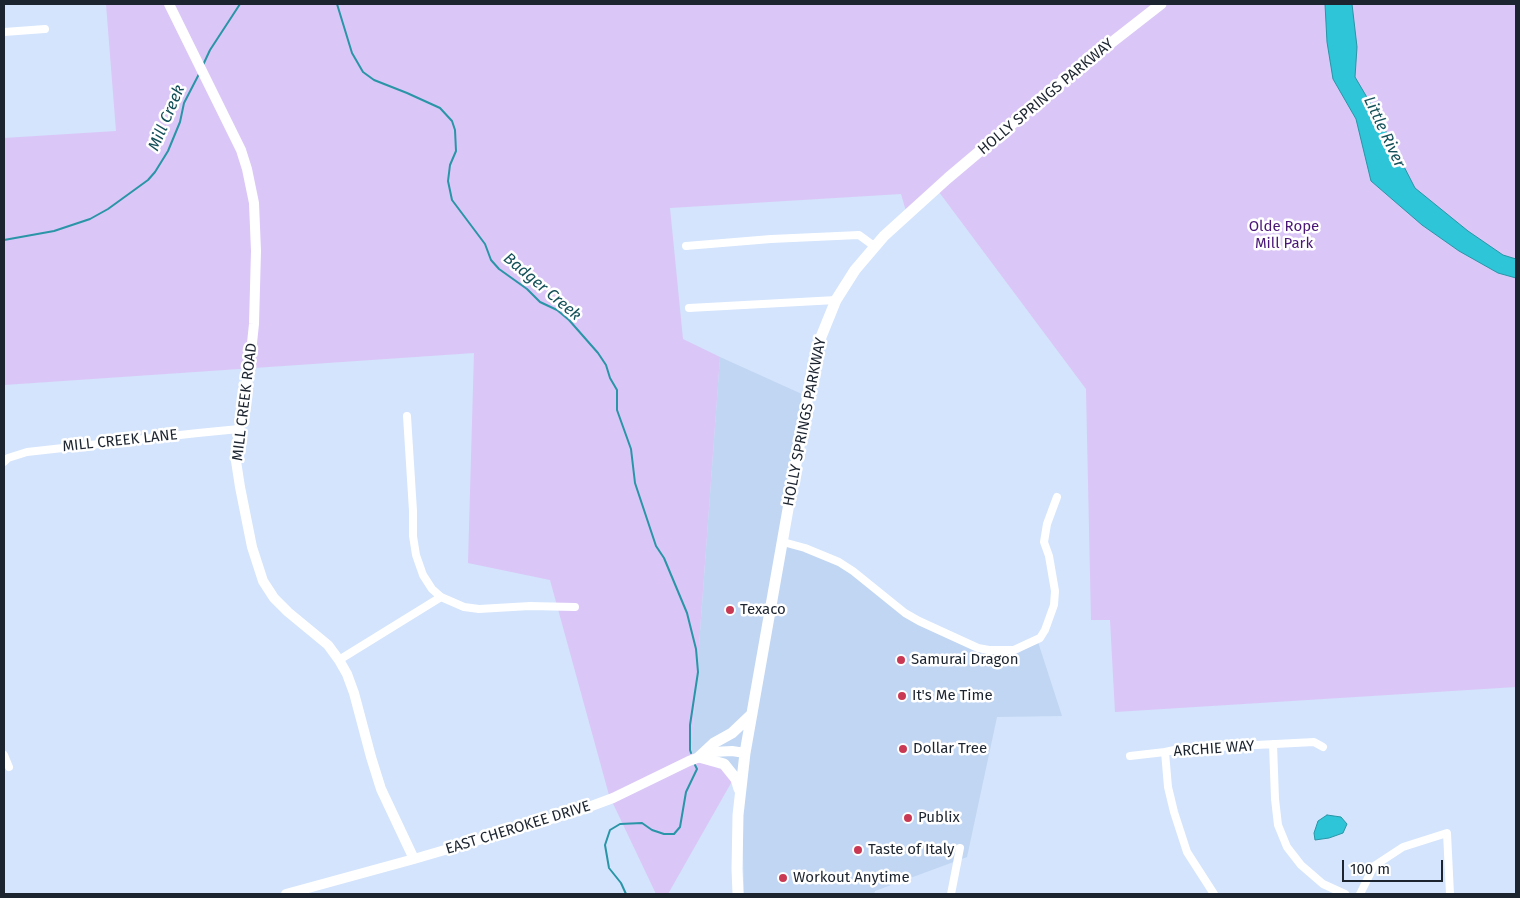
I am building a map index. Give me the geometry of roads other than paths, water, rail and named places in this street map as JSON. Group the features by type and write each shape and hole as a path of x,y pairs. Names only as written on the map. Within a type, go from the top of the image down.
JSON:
{"main road":[{"name":"HOLLY SPRINGS PARKWAY","path":"738,894 737,846 740,792 745,753 816,354 826,322 836,300 855,270 884,236 954,173 1070,75 1161,4"},
{"path":"699,757 752,714"},
{"path":"699,757 724,764 736,778 740,792"}],"street":[{"name":"MILL CREEK ROAD","path":"169,4 241,150 254,203 256,251 254,324 244,407 238,430 236,461 252,547 262,581 274,598 328,645 347,674 381,789 414,859"},
{"path":"4,32 45,30"},
{"path":"686,246 770,239 859,235 874,246"},
{"path":"689,308 836,300"},
{"path":"407,416 413,536 416,555 423,575 432,589 441,597 464,607 479,609 530,606 575,607"},
{"name":"MILL CREEK LANE","path":"4,462 8,458 27,452 238,430"},
{"path":"783,542 805,548 839,562 905,613 919,621 978,648 1014,650 1040,638 1054,605 1055,591 1049,556 1044,542 1047,524 1056,497"},
{"path":"339,660 441,597"},
{"name":"ARCHIE WAY","path":"1214,894 1187,852 1168,787 1165,752 1179,749 1314,742 1323,747"},
{"path":"1273,744 1278,826 1287,848 1300,865 1324,884 1345,894"},
{"name":"EAST CHEROKEE DRIVE","path":"286,894 578,811 613,798 713,752 745,753"},
{"path":"1130,756 1165,752"},
{"path":"4,755 10,767"},
{"path":"1360,894 1374,866 1402,847 1447,833 1450,894"},
{"path":"951,894 960,848"}],"water":[{"name":"Little River","path":"1325,4 1352,4 1357,47 1355,77 1378,116 1415,188 1468,231 1503,255 1516,259 1516,278 1498,273 1459,251 1422,225 1371,181 1356,119 1333,79 1327,42"},
{"path":"1327,815 1341,817 1347,824 1343,833 1315,840 1314,833 1318,821"}],"waterway":[{"name":"Mill Creek","path":"203,65 210,50 240,4"},
{"name":"Badger Creek","path":"337,4 352,53 363,72 374,80 440,108 452,121 455,130 456,151 450,165 448,181 452,200 485,244 491,260 499,269 527,289 540,302 557,310 569,320 606,365 610,378 617,390 617,410 631,449 635,483 656,546 664,558 687,613 696,649 698,672 690,725 691,753"},
{"name":"Mill Creek","path":"4,240 54,231 90,219 108,209 148,180 168,151 180,122 184,103 199,74"},
{"name":"Badger Creek","path":"626,894 621,883 609,868 605,845 610,830 620,824 642,823 652,830 664,834 674,834 680,827 686,792 697,769 695,765"}],"place":[{"name":"Texaco","path":"730,610"},
{"name":"Samurai Dragon","path":"901,660"},
{"name":"It's Me Time","path":"902,696"},
{"name":"Dollar Tree","path":"903,749"},
{"name":"Publix","path":"908,818"},
{"name":"Taste of Italy","path":"858,850"},
{"name":"Workout Anytime","path":"783,878"}],"park label":[{"name":"Olde Rope Mill Park","path":"1284,236"}]}
